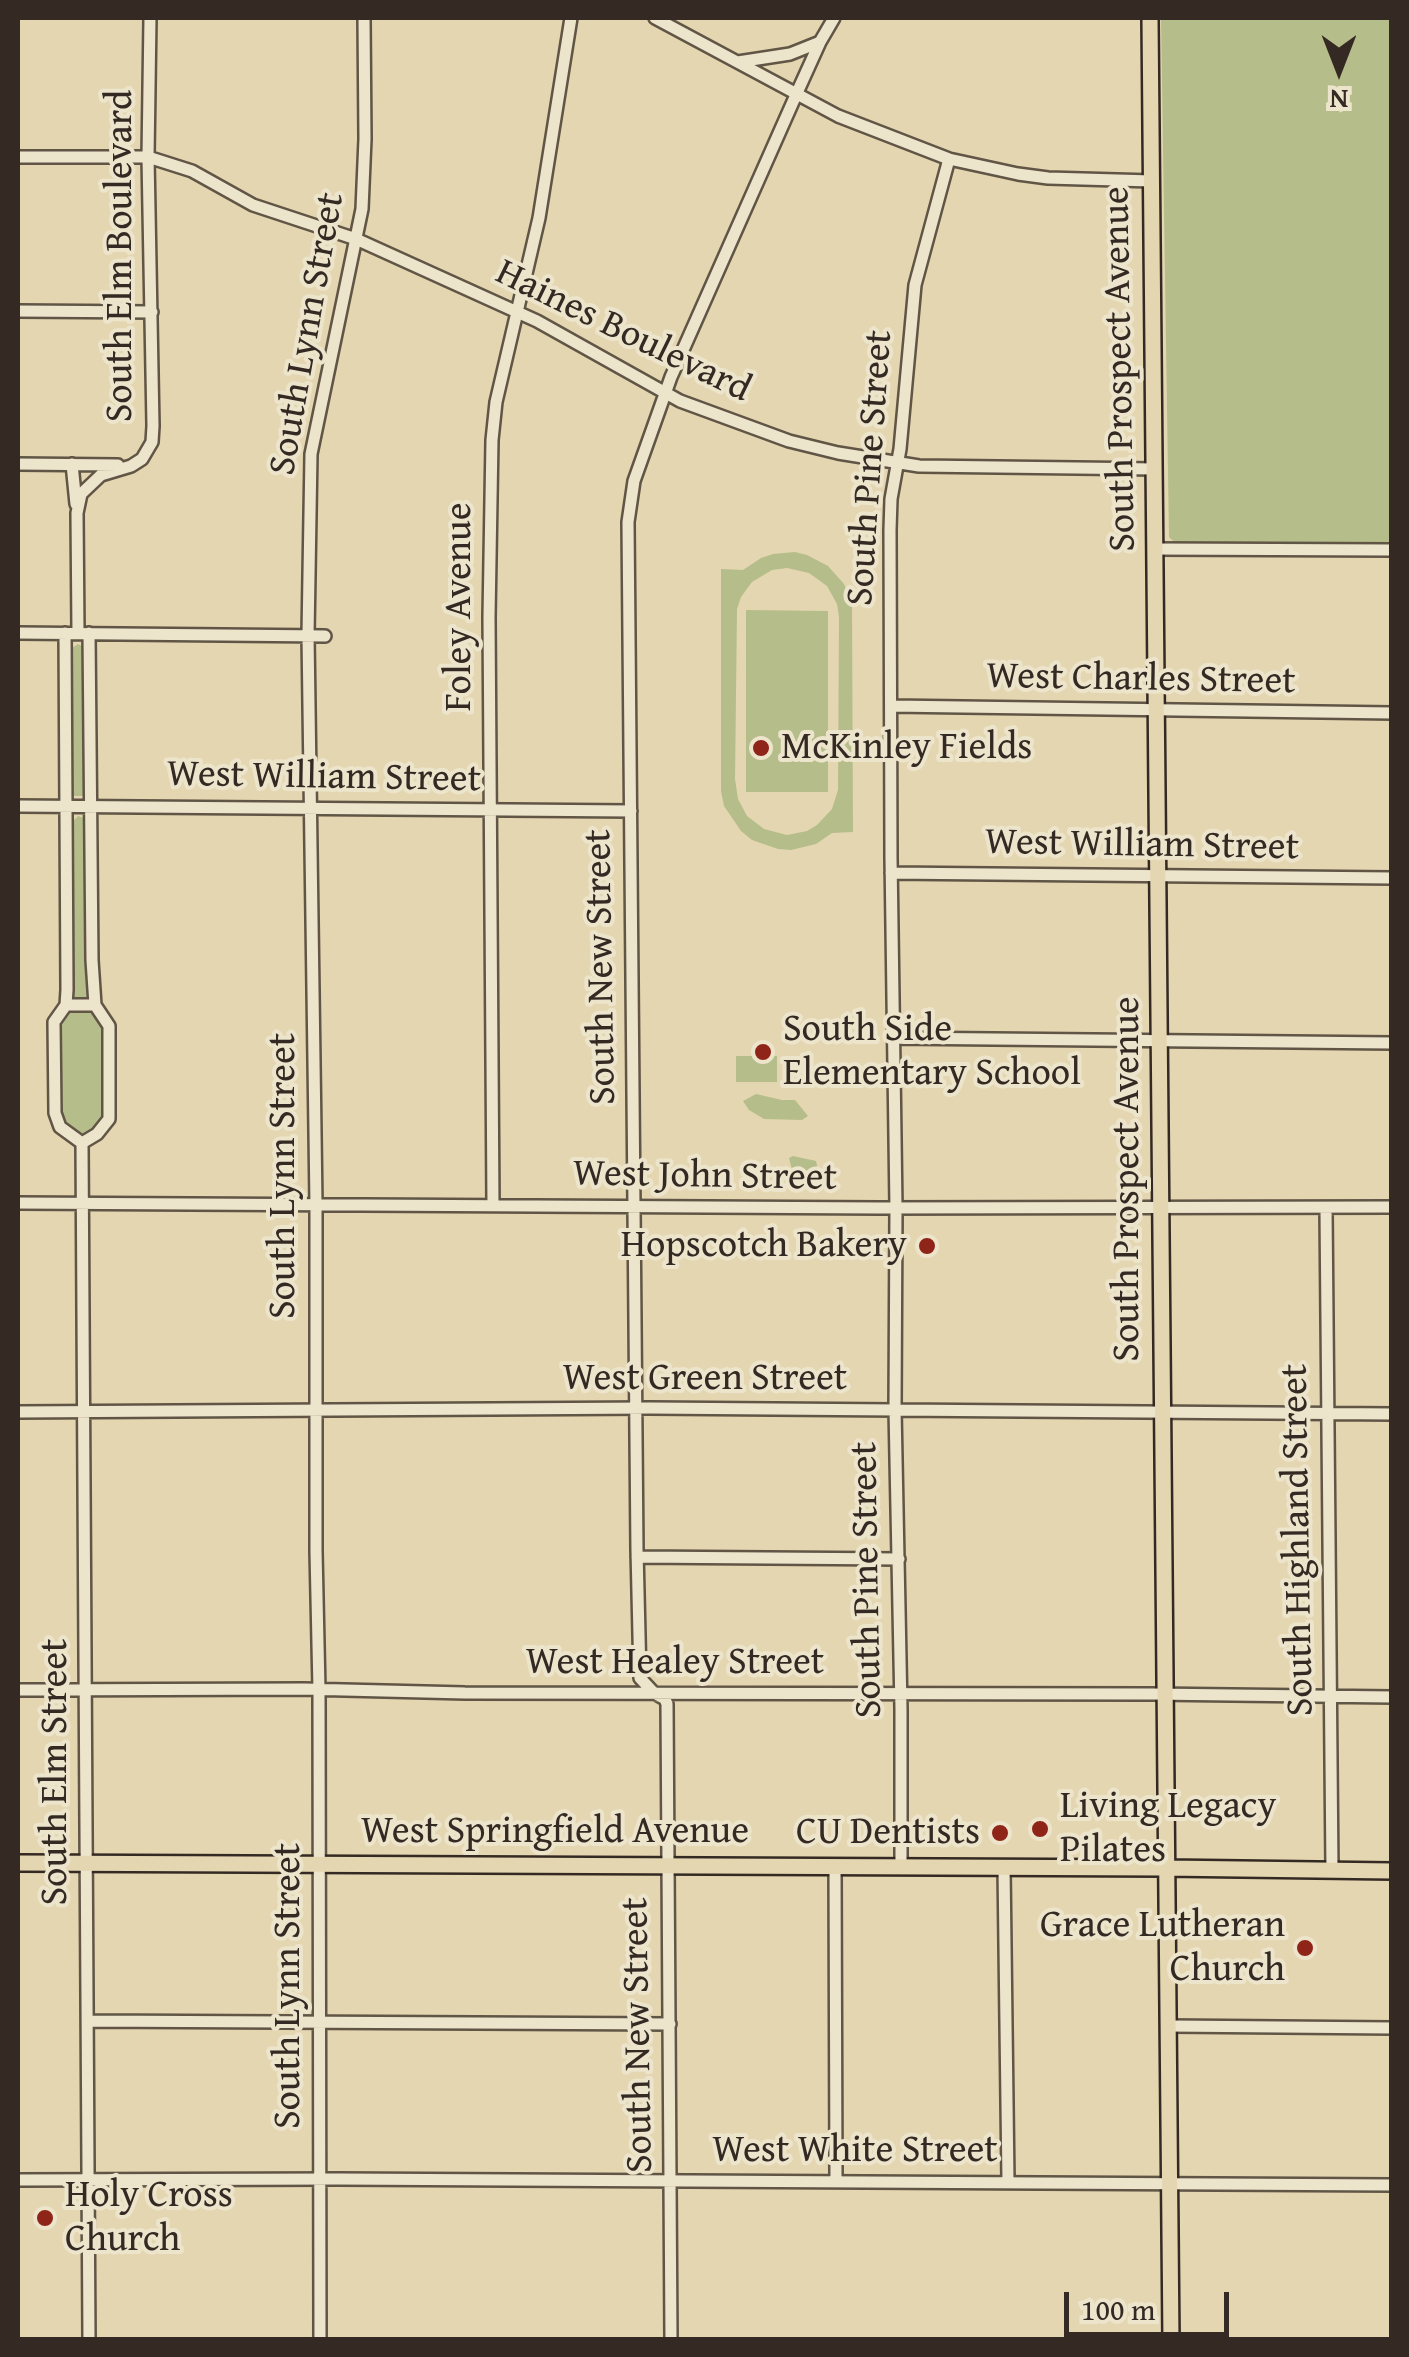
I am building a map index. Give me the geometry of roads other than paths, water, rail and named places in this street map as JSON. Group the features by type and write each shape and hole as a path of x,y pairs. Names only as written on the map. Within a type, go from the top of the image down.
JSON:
{"main road":[{"name":"South Prospect Avenue","path":"1150,18 1171,2340"},
{"name":"West Springfield Avenue","path":"18,1863 1392,1871"}],"street":[{"name":"South Elm Boulevard","path":"77,513 85,488 101,475 142,459 152,442 150,18"},
{"name":"South Lynn Street","path":"320,2340 320,1690 308,635 311,454 356,239 364,180 364,18"},
{"name":"Foley Avenue","path":"494,1204 490,481 496,402 540,218 571,18"},
{"path":"656,18 796,95 880,134 948,159 1048,178 1152,181"},
{"name":"South New Street","path":"671,2340 668,1704 640,1676 637,1557 628,522 634,481 664,393 834,18"},
{"path":"737,62 790,54 820,42"},
{"name":"Haines Boulevard","path":"18,157 148,156 192,171 253,205 356,239 516,311 680,401 790,440 838,453 919,466 1154,468"},
{"name":"South Pine Street","path":"901,1866 890,530 916,286 948,159"},
{"path":"18,311 152,312"},
{"path":"18,464 131,466"},
{"name":"South Elm Boulevard","path":"72,464 77,513 77,633 68,806 66,1005 54,1022 55,1114 60,1127 82,1143 106,1127 110,1112 109,1026 94,1005 90,806 77,633"},
{"path":"1155,549 1392,550"},
{"path":"18,632 325,636"},
{"name":"West Charles Street","path":"890,706 1392,713"},
{"name":"West William Street","path":"18,806 630,811"},
{"name":"West William Street","path":"891,873 1392,878"},
{"path":"66,1005 94,1005"},
{"path":"894,1038 1392,1044"},
{"path":"82,1143 83,1203"},
{"name":"West John Street","path":"18,1203 1392,1208"},
{"name":"South Elm Street","path":"83,1203 90,2340"},
{"name":"South Highland Street","path":"1326,1209 1332,1870"},
{"name":"West Green Street","path":"18,1412 634,1408 1392,1414"},
{"path":"637,1557 898,1559"},
{"name":"West Healey Street","path":"18,1690 1392,1698"},
{"path":"836,1866 836,2181"},
{"path":"1004,1867 1008,2182"},
{"path":"88,2022 670,2024"},
{"path":"1169,2026 1392,2028"},
{"name":"West White Street","path":"18,2180 1392,2185"}],"place":[{"name":"McKinley Fields","path":"761,748"},
{"name":"South Side Elementary School","path":"763,1052"},
{"name":"Hopscotch Bakery","path":"927,1246"},
{"name":"Living Legacy Pilates","path":"1040,1829"},
{"name":"CU Dentists","path":"1000,1833"},
{"name":"Grace Lutheran Church","path":"1305,1948"},
{"name":"Holy Cross Church","path":"45,2218"}]}
